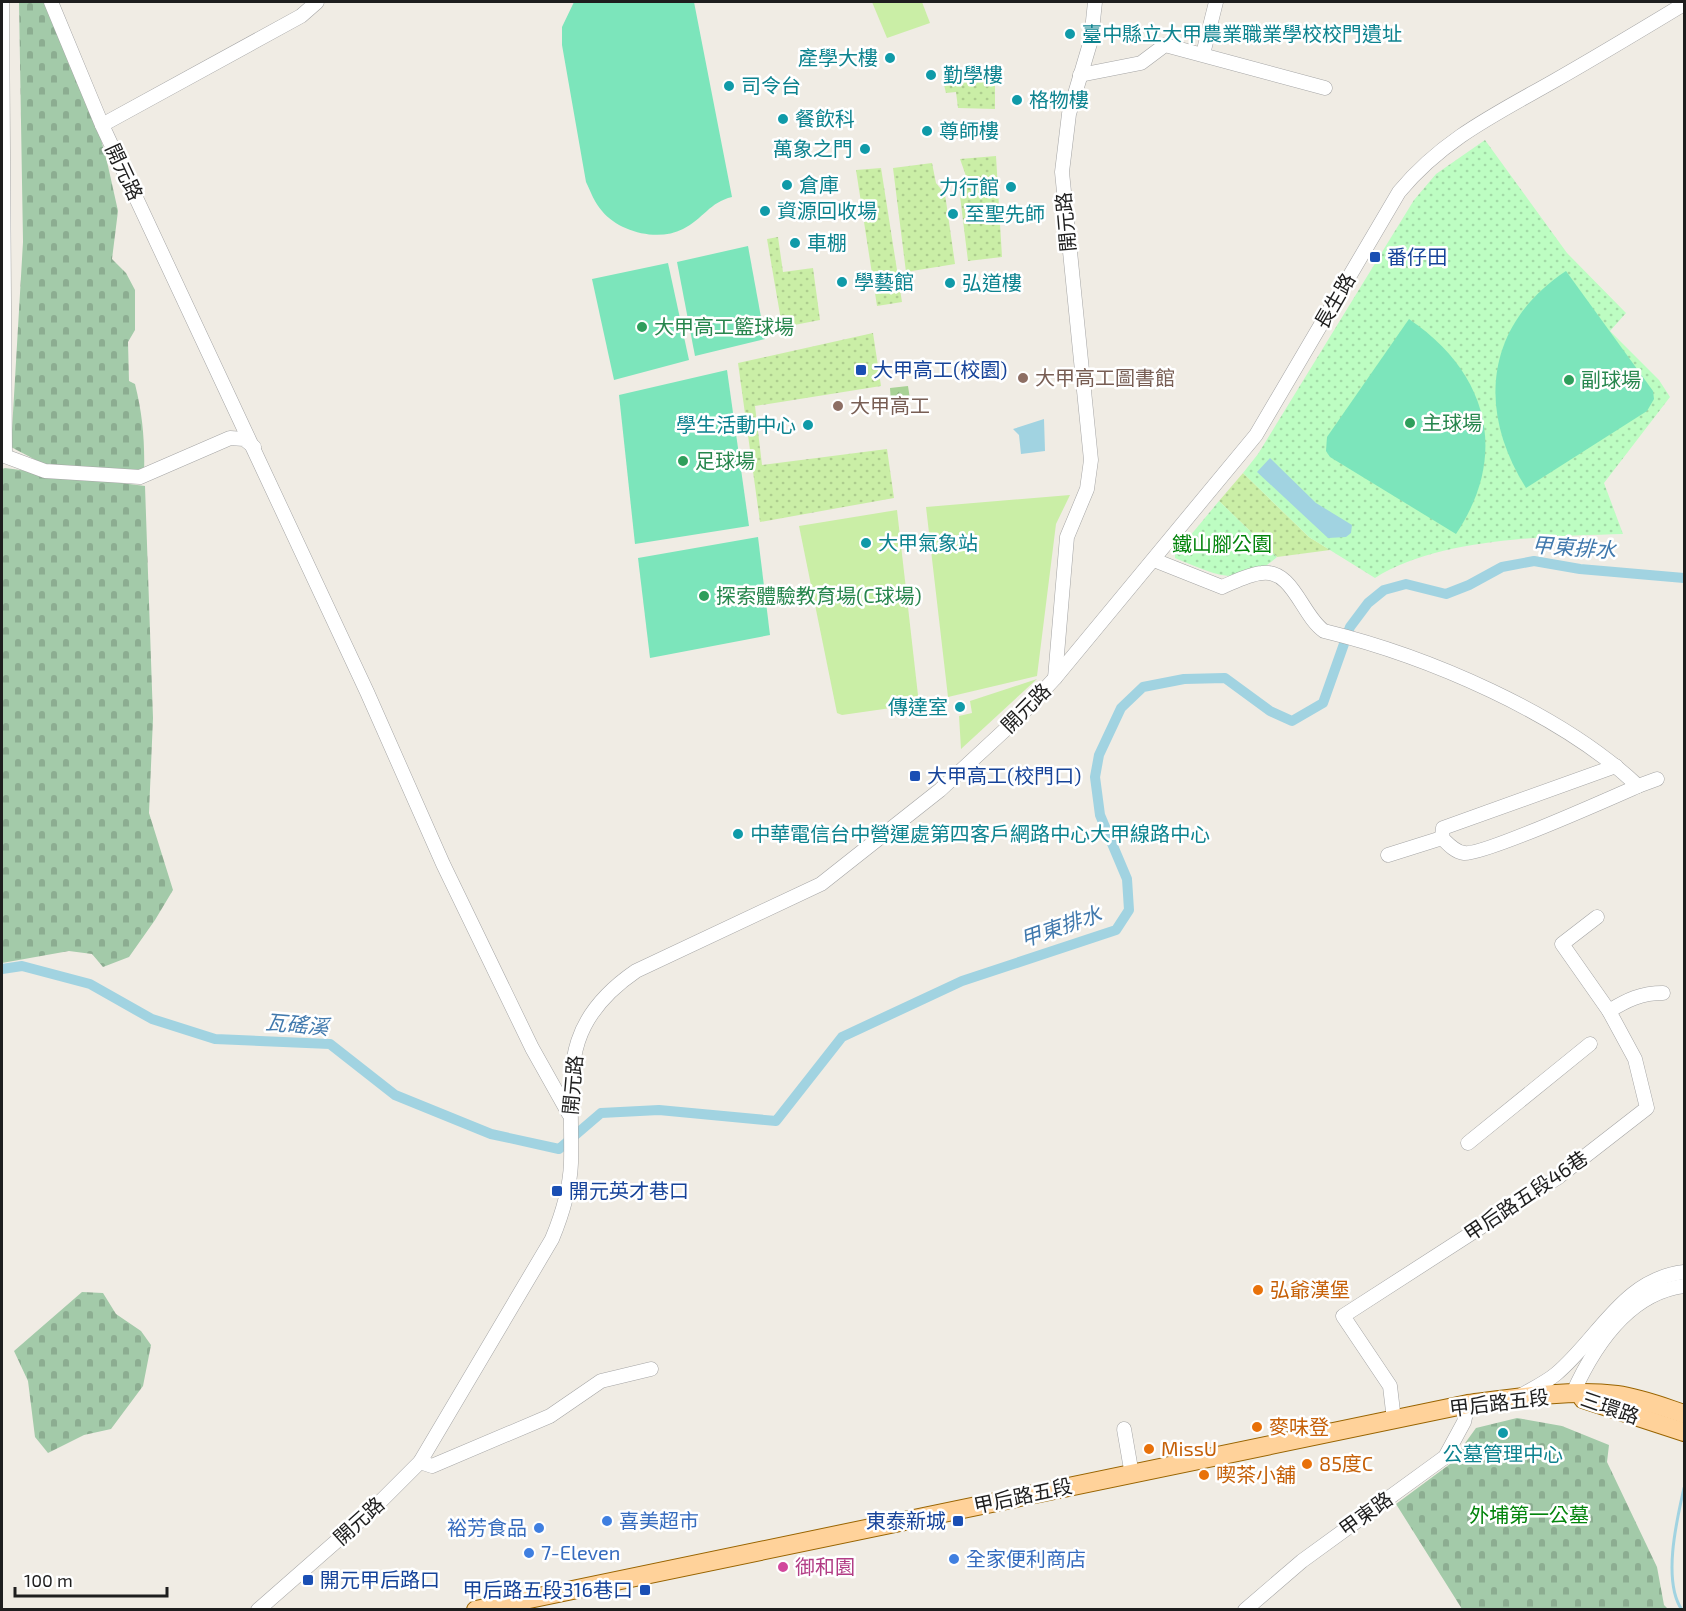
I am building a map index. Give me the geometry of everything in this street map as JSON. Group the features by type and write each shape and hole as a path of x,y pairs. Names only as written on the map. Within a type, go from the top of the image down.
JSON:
{"main road":[{"name":"甲后路五段","path":"476,1610 1468,1404 1517,1397 1572,1395"},
{"name":"三環路","path":"1572,1395 1604,1401 1684,1431"},
{"name":"三環路","path":"1604,1401 1637,1399 1684,1414"}],"street":[{"path":"2,2 3,454 45,471 140,477 230,438 244,439 255,449"},
{"name":"開元路","path":"51,2 102,125 255,449 443,864 569,1123"},
{"path":"102,125 301,16 317,2"},
{"name":"開元路","path":"258,1610 372,1510 420,1462 552,1239 562,1214 571,1163 570,1074 583,1027 612,988 636,971 821,884 940,790 1020,716 1055,678 1067,537 1087,489 1090,460 1062,172 1069,114 1091,40 1095,2"},
{"path":"1203,54 1216,2"},
{"name":"長生路","path":"1055,678 1256,435 1399,192 1419,168 1440,149 1480,123 1684,4"},
{"path":"1080,75 1141,63 1165,45 1325,88"},
{"path":"1154,560 1222,587 1260,573 1272,572 1284,578 1314,624 1324,631 1417,658 1474,684 1550,723 1616,766 1638,786"},
{"path":"1442,838 1443,828 1616,766"},
{"path":"1442,838 1454,849 1466,854 1657,779"},
{"path":"1388,855 1442,838"},
{"name":"甲后路五段46巷","path":"1394,1420 1390,1386 1343,1316 1557,1178 1647,1108 1635,1059 1609,1011 1562,944 1597,917"},
{"path":"1609,1011 1632,998 1647,993 1663,993"},
{"path":"1468,1143 1590,1044"},
{"path":"543,1068 553,1074 570,1074"},
{"path":"1517,1397 1556,1374 1627,1297 1646,1283 1671,1273 1684,1272"},
{"path":"1572,1395 1588,1359 1624,1317 1647,1298 1684,1286"},
{"path":"1572,1395 1571,1373 1577,1353"},
{"path":"420,1462 432,1466 550,1416 601,1381 651,1370"},
{"name":"甲東路","path":"1245,1610 1302,1561 1445,1457 1464,1422 1468,1404"},
{"path":"1124,1429 1132,1475"}],"green space":[{"path":"19,2 59,2 84,74 118,211 112,259 126,273 135,290 135,330 128,342 129,381 135,384 140,407 144,441 144,476 51,468 11,447 23,242"},
{"path":"574,2 694,2 732,197 724,199 683,229 662,235 640,233 609,218 599,208 593,197 586,182 562,45 562,27"},
{"path":"872,2 922,2 930,23 887,38"},
{"path":"995,64 995,109 958,108 956,92 946,93 944,85"},
{"path":"1485,140 1567,253 1626,313 1610,331 1659,380 1670,397 1604,483 1623,534 1529,538 1462,547 1400,565 1375,578 1309,537 1243,473 1258,454 1414,200 1436,174"},
{"path":"996,156 1002,257 968,261 960,196 966,176 960,159"},
{"path":"932,163 936,183 945,194 955,264 906,272 893,168"},
{"path":"881,168 902,302 877,306 856,170"},
{"path":"778,237 783,272 813,268 820,320 789,326 788,319 781,320 767,239"},
{"name":"大甲高工籃球場","path":"748,246 765,339 695,356 677,262"},
{"name":"大甲高工籃球場","path":"668,263 689,360 614,380 592,279"},
{"name":"副球場","path":"1566,271 1653,391 1654,399 1647,411 1526,488 1510,458 1500,428 1496,399 1497,370 1505,342 1519,316 1539,292"},
{"name":"主球場","path":"1409,319 1436,340 1457,364 1472,389 1482,416 1485,444 1482,474 1473,504 1456,534 1330,457 1326,451 1327,437"},
{"path":"873,333 881,386 755,406 762,465 887,449 894,498 760,522 738,363"},
{"name":"足球場","path":"727,370 749,526 635,544 619,395"},
{"path":"908,386 910,399 891,402 890,388"},
{"path":"2,469 145,486 153,718 149,813 173,890 129,957 103,967 92,954 69,951 2,963"},
{"path":"1243,473 1309,537 1330,550 1277,557 1219,501"},
{"path":"1070,495 1056,524 1037,676 948,697 926,507"},
{"name":"鐵山腳公園","path":"1219,501 1277,557 1264,567 1239,576 1215,573 1175,558 1175,554"},
{"path":"897,510 919,704 842,715 837,713 799,526"},
{"name":"探索體驗教育場(C球場)","path":"758,537 770,635 650,658 638,558"},
{"path":"1037,679 961,749 959,716 972,713 970,701"},
{"path":"82,1292 103,1293 116,1314 141,1331 151,1345 143,1386 111,1429 84,1435 48,1453 35,1437 28,1381 14,1351"},
{"name":"外埔第一公墓","path":"1517,1418 1562,1426 1609,1445 1607,1462 1657,1567 1664,1605 1668,1609 1462,1609 1396,1504 1450,1464 1476,1428"}],"water":[{"path":"1044,419 1045,451 1021,454 1019,435 1013,429"},
{"path":"1270,458 1316,503 1352,525 1351,533 1346,537 1328,538 1257,472"}],"waterway":[{"name":"甲東排水","path":"2,969 22,966 90,984 152,1019 215,1039 330,1044 395,1095 491,1134 559,1149 601,1113 659,1110 776,1121 842,1037 962,981 1116,930 1129,910 1127,879 1100,815 1095,777 1099,755 1121,708 1143,687 1184,679 1225,678 1270,711 1292,721 1323,703 1350,627 1368,603 1384,590 1406,584 1446,594 1469,585 1502,567 1534,561 1580,569 1684,578"},
{"path":"1682,1610 1676,1598 1672,1567 1675,1533 1684,1488"}],"place":[{"name":"臺中縣立大甲農業職業學校校門遺址","path":"1070,34"},
{"name":"產學大樓","path":"890,58"},
{"name":"勤學樓","path":"931,75"},
{"name":"司令台","path":"729,86"},
{"name":"格物樓","path":"1017,100"},
{"name":"餐飲科","path":"783,119"},
{"name":"尊師樓","path":"927,131"},
{"name":"萬象之門","path":"865,149"},
{"name":"倉庫","path":"787,185"},
{"name":"力行館","path":"1011,187"},
{"name":"資源回收場","path":"765,211"},
{"name":"至聖先師","path":"953,214"},
{"name":"車棚","path":"795,243"},
{"name":"番仔田","path":"1375,257"},
{"name":"學藝館","path":"842,282"},
{"name":"弘道樓","path":"950,283"},
{"name":"大甲高工籃球場","path":"642,327"},
{"name":"大甲高工(校園)","path":"861,370"},
{"name":"大甲高工圖書館","path":"1023,378"},
{"name":"副球場","path":"1569,380"},
{"name":"大甲高工","path":"838,406"},
{"name":"主球場","path":"1410,423"},
{"name":"學生活動中心","path":"808,425"},
{"name":"足球場","path":"683,461"},
{"name":"大甲氣象站","path":"866,543"},
{"name":"探索體驗教育場(C球場)","path":"704,596"},
{"name":"傳達室","path":"960,707"},
{"name":"大甲高工(校門口)","path":"915,776"},
{"name":"中華電信台中營運處第四客戶網路中心大甲線路中心","path":"738,834"},
{"name":"開元英才巷口","path":"557,1191"},
{"name":"弘爺漢堡","path":"1258,1290"},
{"name":"麥味登","path":"1257,1427"},
{"name":"公墓管理中心","path":"1503,1433"},
{"name":"MissU","path":"1149,1449"},
{"name":"85度C","path":"1307,1464"},
{"name":"喫茶小舖","path":"1204,1475"},
{"name":"喜美超市","path":"607,1521"},
{"name":"東泰新城","path":"958,1521"},
{"name":"裕芳食品","path":"539,1528"},
{"name":"7-Eleven","path":"529,1553"},
{"name":"全家便利商店","path":"954,1559"},
{"name":"御和園","path":"783,1567"},
{"name":"開元甲后路口","path":"308,1580"},
{"name":"甲后路五段316巷口","path":"645,1590"}],"water label":[{"name":"瓦磘溪","path":"297,1025"}]}
